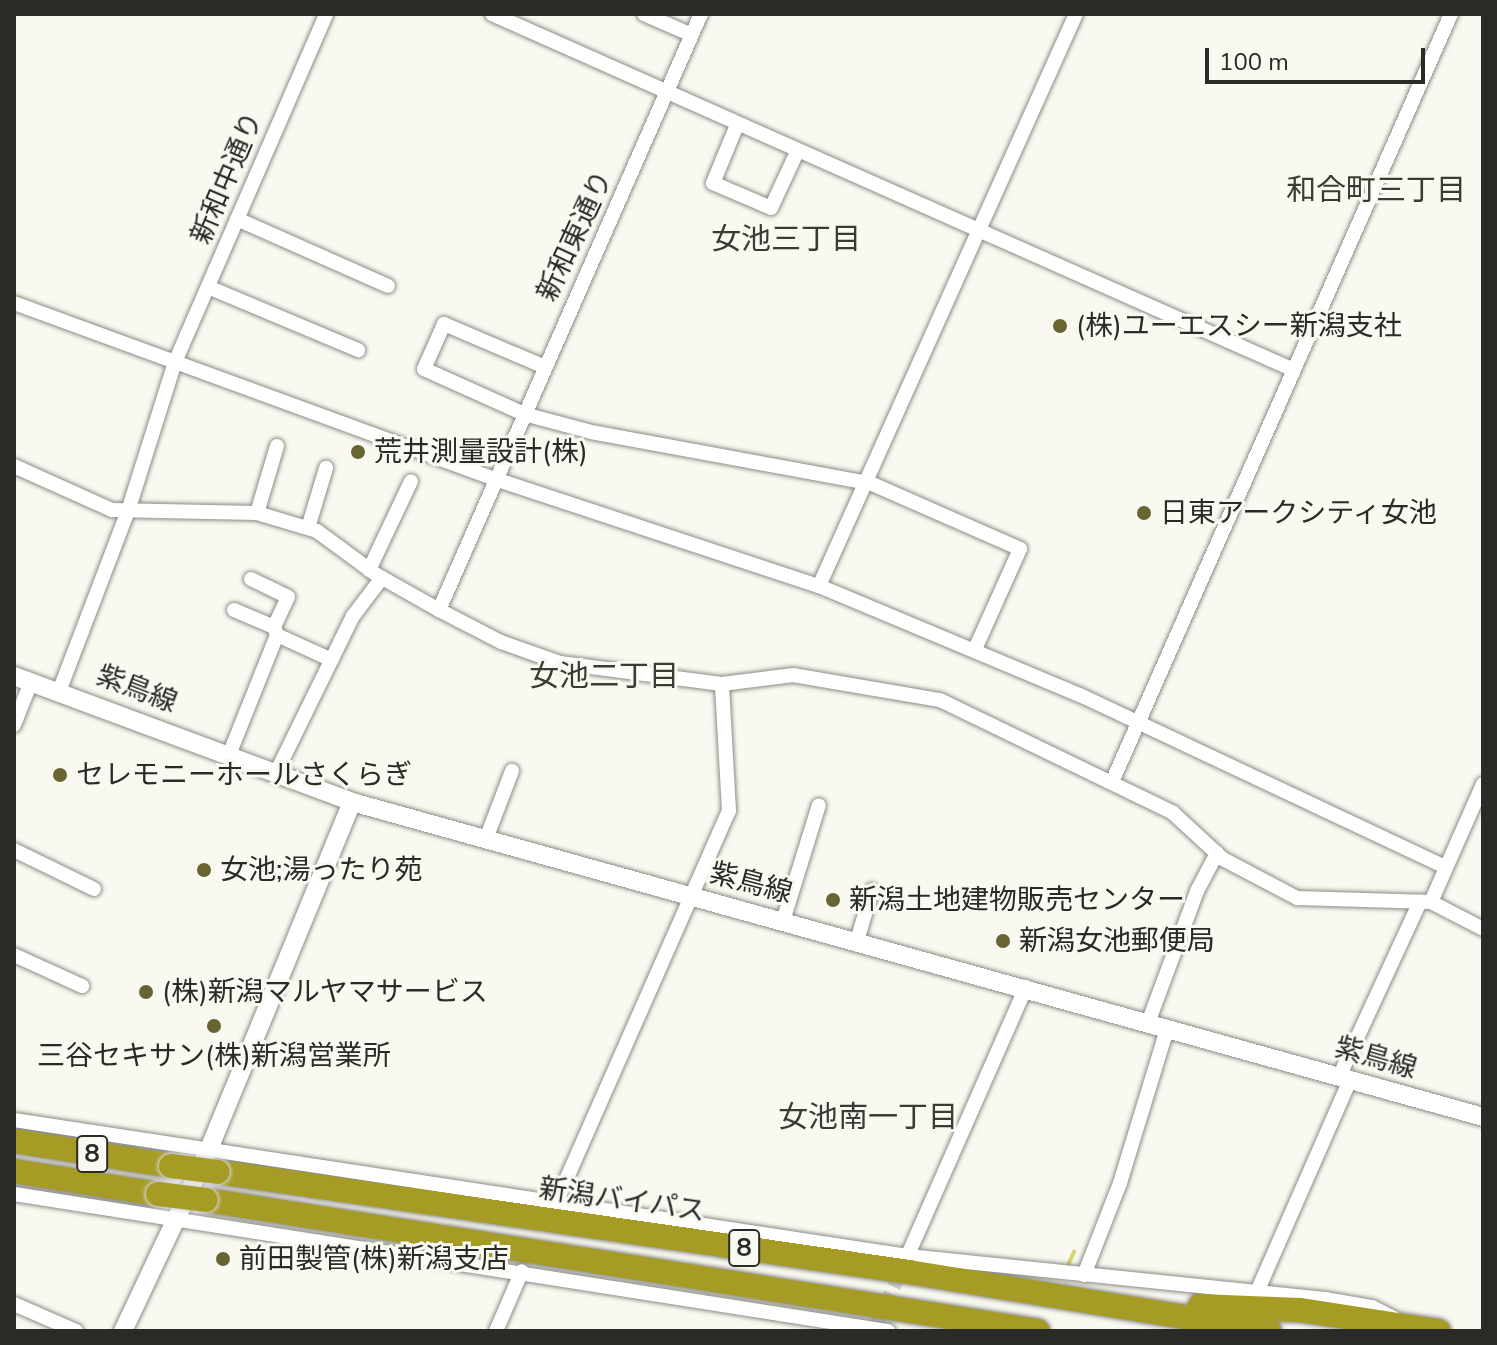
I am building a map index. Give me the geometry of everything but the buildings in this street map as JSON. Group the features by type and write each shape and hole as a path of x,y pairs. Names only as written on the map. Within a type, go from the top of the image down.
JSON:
{"highway":[{"name":"新潟バイパス","path":"14,1141 1105,1302 1269,1331"},
{"name":"8","path":"14,1171 1038,1331"},
{"path":"1105,1302 1300,1310 1438,1331"},
{"path":"983,1323 1020,1331"}],"street":[{"name":"新和中通り","path":"60,689 128,511 175,362 326,14"},
{"path":"492,14 979,234 1294,370"},
{"path":"644,14 692,35"},
{"name":"新和東通り","path":"439,610 701,14"},
{"path":"819,586 870,483 1076,14"},
{"path":"1112,782 1135,721 1451,14"},
{"path":"737,125 713,183 771,208 797,152"},
{"path":"237,219 388,286"},
{"path":"208,287 358,350"},
{"path":"14,303 495,479 819,586 975,649 1445,867"},
{"path":"545,367 444,324 424,369 524,414 591,432 870,483 1020,549 975,649"},
{"path":"257,513 277,446"},
{"path":"14,466 112,510 257,513 308,528 376,574 439,610 501,642 560,663 722,684 793,675 940,700 1172,812 1217,853 1297,898 1426,902 1483,929"},
{"path":"308,528 326,468"},
{"path":"276,773 376,574 411,481"},
{"path":"229,755 288,597 251,579"},
{"path":"234,610 332,660"},
{"path":"14,725 23,679"},
{"name":"紫鳥線","path":"23,679 60,689 352,802 1026,987 1483,1117"},
{"path":"555,1205 729,811 722,684"},
{"path":"486,839 512,771"},
{"path":"1254,1298 1344,1078 1483,784"},
{"path":"123,1331 209,1149 352,802"},
{"path":"783,921 819,805"},
{"path":"14,850 94,889"},
{"path":"1148,1023 1197,891 1217,853"},
{"path":"857,941 872,890"},
{"path":"14,955 82,986"},
{"path":"907,1256 1026,987"},
{"path":"1084,1275 1120,1183 1167,1029"},
{"path":"14,1120 555,1205 907,1256 1084,1275 1254,1298 1372,1307 1410,1327"},
{"path":"14,1194 878,1329"},
{"path":"496,1331 522,1271"},
{"path":"14,1304 76,1331"}],"waterway":[{"path":"1067,1267 1074,1252"}],"tunnel":[{"path":"876,1325 903,1267"}],"place":[{"name":"(株)ユーエスシー新潟支社","path":"1060,326"},
{"name":"荒井測量設計(株)","path":"358,452"},
{"name":"日東アークシティ女池","path":"1144,513"},
{"name":"セレモニーホールさくらぎ","path":"60,775"},
{"name":"女池;湯ったり苑","path":"204,870"},
{"name":"新潟土地建物販売センター","path":"833,900"},
{"name":"新潟女池郵便局","path":"1003,941"},
{"name":"(株)新潟マルヤマサービス","path":"146,992"},
{"name":"三谷セキサン(株)新潟営業所","path":"214,1026"},
{"name":"前田製管(株)新潟支店","path":"223,1259"}],"district":[{"name":"和合町三丁目","path":"1376,191"},
{"name":"女池三丁目","path":"786,240"},
{"name":"女池二丁目","path":"604,677"},
{"name":"女池南一丁目","path":"868,1118"}]}
